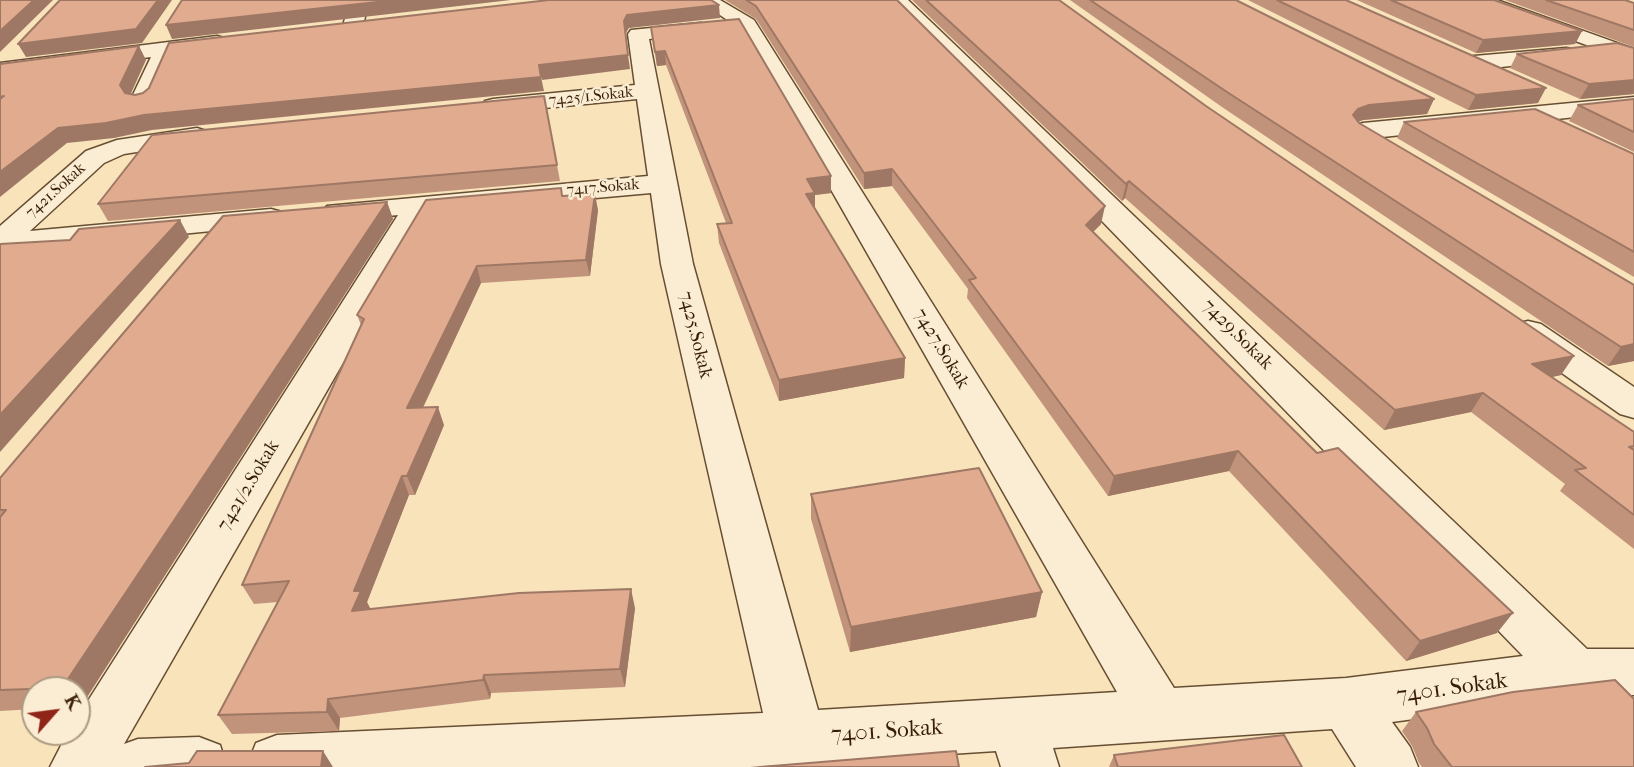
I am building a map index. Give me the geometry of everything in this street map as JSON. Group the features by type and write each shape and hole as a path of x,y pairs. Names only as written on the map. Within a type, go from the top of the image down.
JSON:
{"street":[{"path":"360,0 346,26 380,22"},
{"name":"7427.Sokak","path":"707,0 747,24 1160,715"},
{"name":"7429.Sokak","path":"898,0 1612,679"},
{"path":"1479,0 1611,50 1634,56"},
{"name":"7425.Sokak","path":"747,24 638,34 677,264 797,738"},
{"path":"0,69 160,43 232,40"},
{"path":"142,101 160,43"},
{"path":"0,69 19,48"},
{"path":"1474,63 1611,50"},
{"path":"1449,51 1512,80"},
{"name":"7425/1.Sokak","path":"469,109 648,91"},
{"path":"1425,102 1462,120"},
{"path":"1533,102 1575,136"},
{"path":"1398,152 1363,131 1462,120 1533,102 1575,109 1634,104"},
{"name":"7421.Sokak","path":"0,242 87,163 117,148 152,141 221,134"},
{"name":"7417.Sokak","path":"0,242 663,183"},
{"name":"7421/2.Sokak","path":"79,767 419,205"},
{"path":"190,260 221,223"},
{"path":"1509,318 1634,405"},
{"name":"7401. Sokak","path":"138,767 379,764 797,738 1023,746 1160,715 1346,703 1612,679"},
{"path":"1346,703 1390,767"}],"building":[{"path":"0,0 34,0 0,31"},
{"path":"60,0 158,0 136,29 18,44"},
{"path":"182,0 396,0 166,25"},
{"path":"549,0 711,0 719,5 627,15 624,21 628,55 539,65 541,77 144,115 106,123 58,128 0,172 0,99 4,96 0,97 0,64 139,46 120,85 125,93 135,95 149,88 169,43"},
{"path":"746,0 897,0 1105,206 1086,225 1317,453 1338,448 1513,613 1420,641 1238,451 1114,476 969,280 976,278 892,169 864,173 756,6"},
{"path":"926,0 1059,0 1206,106 1574,356 1532,364 1634,432 1634,446 1629,447 1634,450 1634,515 1575,470 1586,468 1483,393 1395,410 1129,181 1126,184"},
{"path":"1090,0 1236,0 1434,99 1369,105 1358,109 1353,115 1359,123 1634,285 1634,344 1621,347"},
{"path":"1277,0 1346,0 1546,88 1476,95"},
{"path":"1391,0 1494,0 1582,31 1483,40"},
{"path":"1546,0 1625,0 1634,3 1634,30"},
{"path":"739,19 831,176 807,179 815,193 806,194 905,358 779,380 717,224 732,223 665,51 655,52 651,27"},
{"path":"1617,43 1634,48 1634,80 1589,84 1517,54"},
{"path":"544,96 557,165 98,204 152,135"},
{"path":"1634,99 1634,132 1578,105"},
{"path":"1535,109 1634,154 1634,252 1404,122"},
{"path":"561,188 562,196 595,194 586,260 477,266 407,408 438,407 407,476 402,476 354,591 361,591 352,611 519,593 631,589 620,669 484,675 483,680 328,699 327,712 218,715 289,581 242,585 364,319 357,315 426,200"},
{"path":"387,202 70,676 21,676 21,689 0,690 0,517 6,510 0,510 0,478 223,216"},
{"path":"180,220 0,415 0,244 70,240 79,229"},
{"path":"979,468 1042,592 851,627 811,494"},
{"path":"1615,680 1634,699 1634,767 1452,767 1434,744 1416,712 1513,692"},
{"path":"1284,735 1302,767 1118,767 1114,755"},
{"path":"197,751 323,751 321,767 145,767 189,763"},
{"path":"956,751 959,767 760,767"}]}
